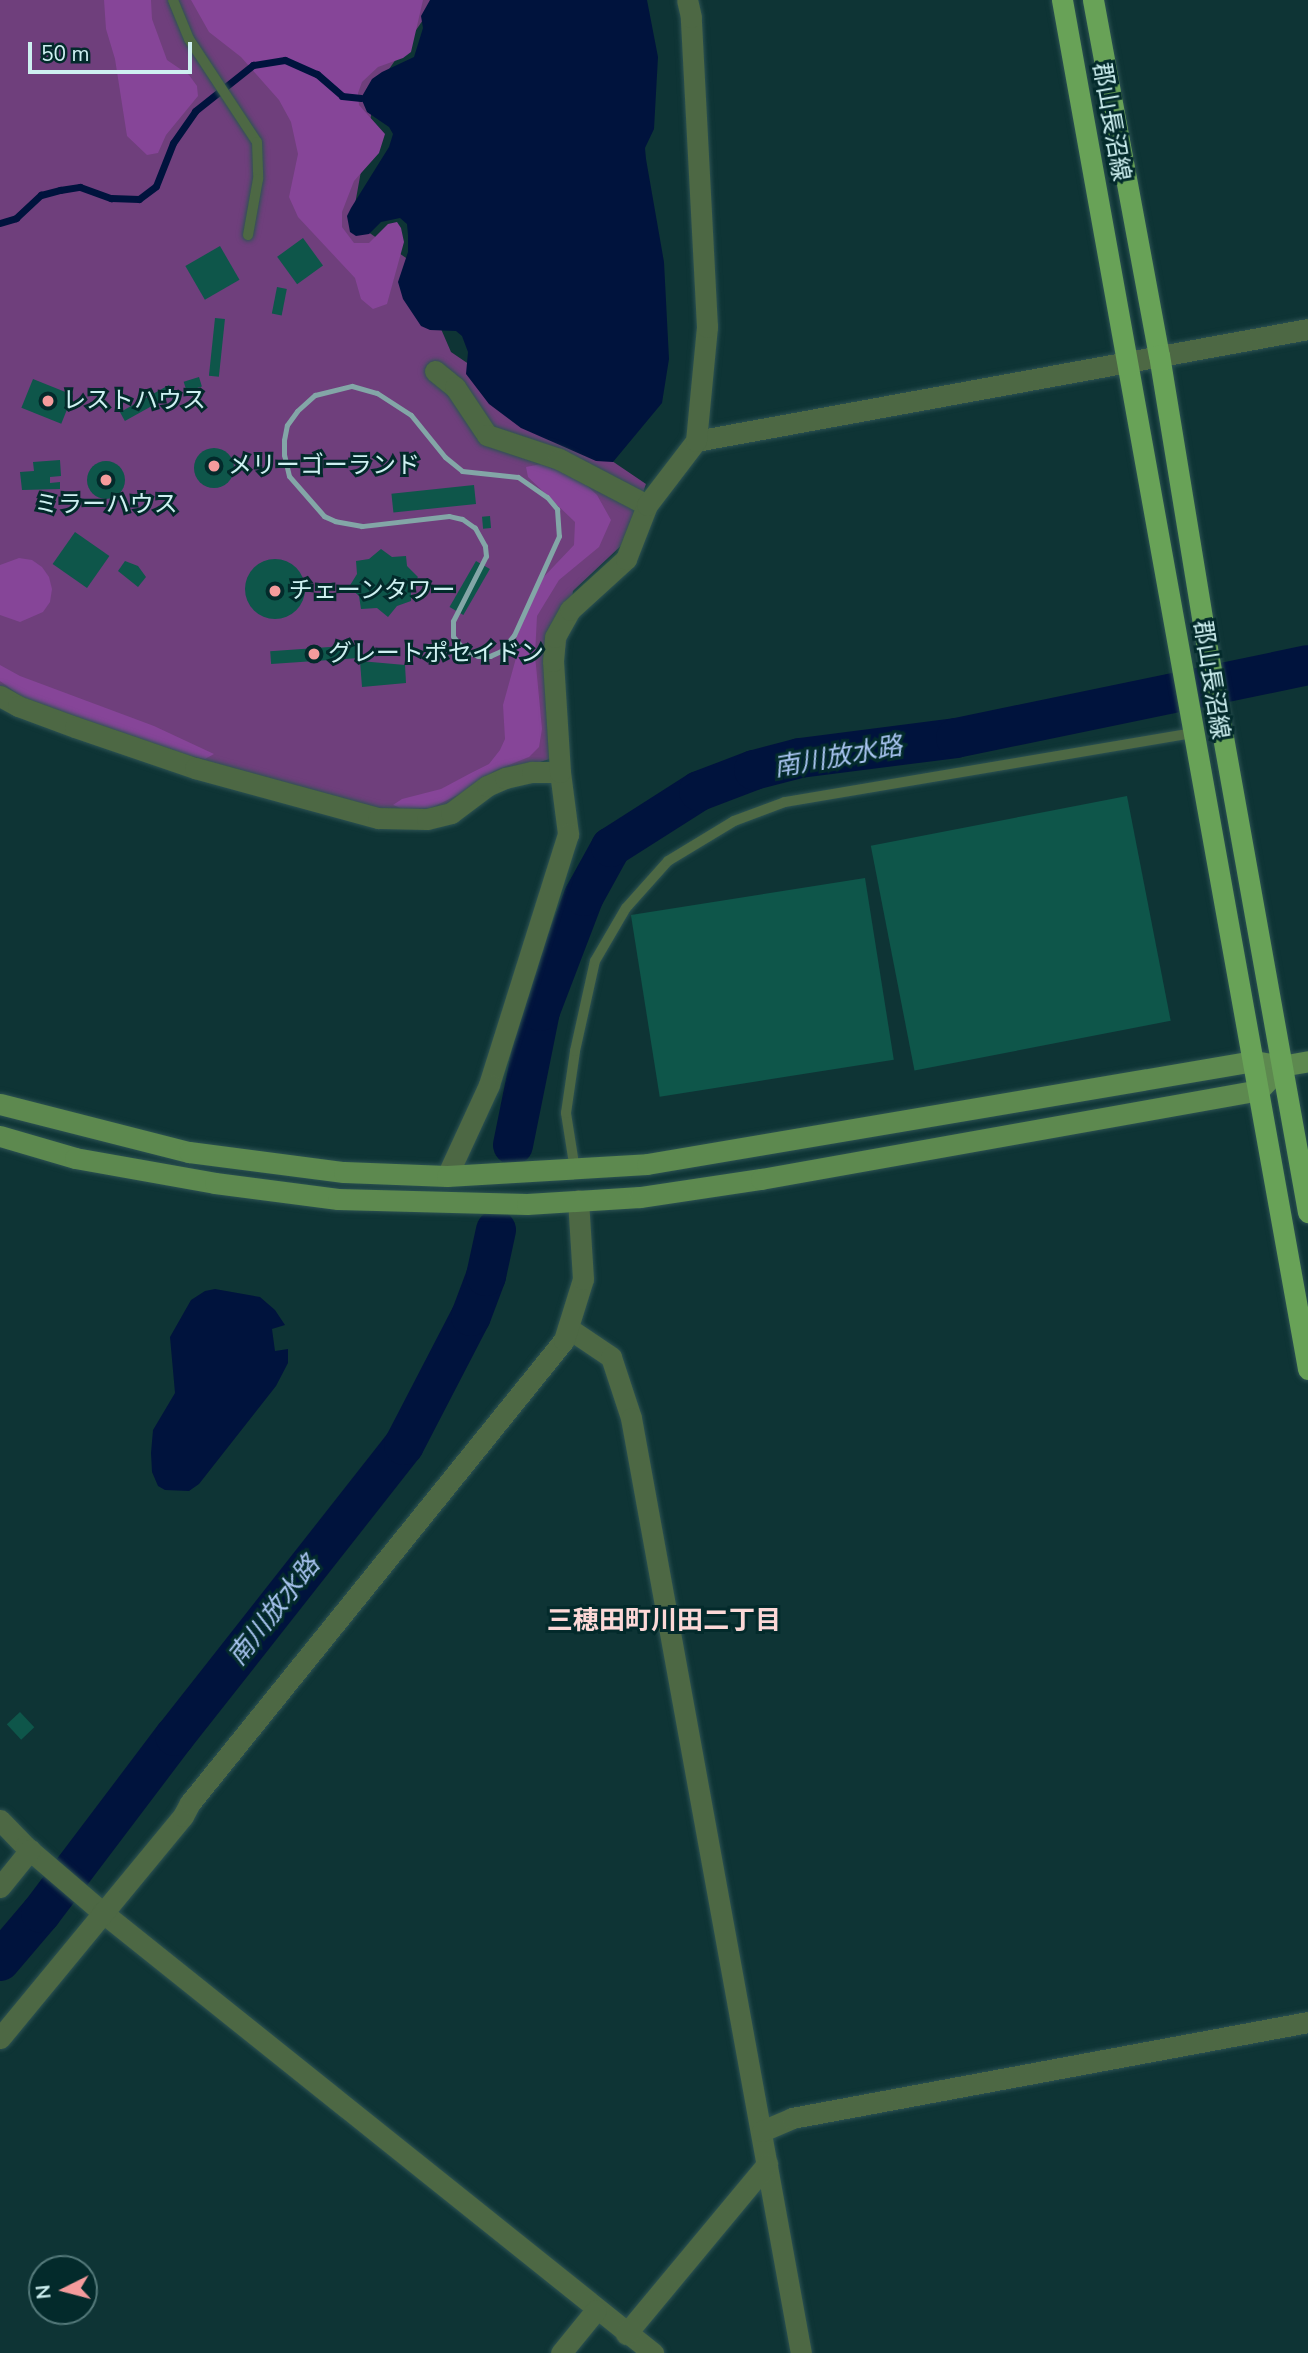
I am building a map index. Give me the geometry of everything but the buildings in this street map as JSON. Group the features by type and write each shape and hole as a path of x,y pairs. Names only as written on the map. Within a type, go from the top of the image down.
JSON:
{"main road":[{"name":"郡山長沼線","path":"1062,0 1308,1369"},
{"name":"郡山長沼線","path":"1093,0 1159,355 1208,653 1308,1212"}],"street":[{"path":"447,1176 489,1085 568,834 560,772 553,661 555,637 570,610 626,559 647,505 696,441 707,327 691,17 687,0"},
{"path":"696,441 1308,328"},
{"path":"435,371 455,387 487,435 559,459 647,505"},
{"path":"0,696 18,706 183,764 378,818 407,821 439,816 464,806 487,786 505,778 532,772 560,772"},
{"path":"0,1104 189,1152 344,1172 447,1176 648,1164 1254,1061 1281,1066 1308,1061"},
{"path":"0,1136 75,1158 215,1183 338,1199 527,1204 640,1197 761,1179 1259,1090 1281,1066"},
{"path":"0,2038 97,1907 183,1816 190,1803 564,1340 583,1279 578,1200"},
{"path":"568,1328 611,1357 631,1418 801,2353"},
{"path":"0,1820 34,1854 97,1907 596,2310 653,2353"},
{"path":"0,1887 34,1854"},
{"path":"762,2131 792,2118 1308,2022"},
{"path":"626,2334 767,2164"},
{"path":"561,2353 596,2310"}],"lane":[{"path":"173,0 189,39 257,142 259,159 256,197 248,235"},
{"path":"575,1170 566,1113 575,1051 595,961 626,908 668,861 734,821 785,802 1192,726"}],"shaded area":[{"path":"0,0 440,0 434,4 376,88 352,221 412,262 451,352 646,484 625,542 573,591 550,759 496,775 445,809 373,813 208,767 0,689"},
{"path":"104,0 151,0 152,19 167,60 189,75 197,86 198,96 166,135 158,153 147,155 127,136 115,59 106,29"},
{"path":"191,0 423,0 411,52 403,58 378,67 362,82 358,93 359,105 385,134 379,153 354,181 342,212 342,227 354,243 369,243 388,224 397,222 401,228 404,242 387,304 373,309 361,299 355,278 298,217 289,197 298,154 291,122 279,100 241,57 209,32"},
{"path":"551,462 573,472 597,495 611,520 599,547 559,580 537,616 535,655 542,729 539,747 529,757 494,771 464,792 431,808 403,809 393,805 402,799 441,789 489,764 500,750 505,739 503,705 516,658 517,632 533,599 536,585 574,545 575,522 528,477 526,467"},
{"path":"19,558 32,560 42,567 49,577 52,589 50,602 43,612 20,622 0,615 0,565"},
{"path":"0,665 20,676 154,726 214,754 205,759 160,749 22,697 0,681"}],"water":[{"path":"430,0 647,0 658,57 654,129 645,148 664,262 669,359 662,403 613,462 596,461 521,428 489,404 466,374 468,352 462,336 456,331 430,330 421,326 403,299 398,282 408,252 407,224 400,218 381,222 369,234 356,236 350,232 347,216 389,147 393,134 389,127 367,112 361,98 372,79 414,57 423,28 421,16"},
{"path":"215,1289 260,1297 275,1310 285,1325 272,1329 275,1351 288,1349 288,1363 276,1386 199,1484 189,1491 165,1490 158,1486 152,1472 151,1453 153,1430 175,1393 170,1337 191,1300 205,1291"}],"waterway":[{"path":"0,223 16,218 41,195 60,190 80,187 111,198 139,199 156,186 173,143 195,111 253,65 285,60 317,74 342,96 361,98"},
{"name":"南川放水路","path":"513,1145 540,1011 584,896 611,847 699,791 754,770 800,758 956,738 1308,665"},
{"name":"南川放水路","path":"0,1961 41,1913 175,1736 404,1445 471,1316 486,1276 496,1230"}],"railway":[{"path":"352,386 377,393 411,415 445,457 462,471 518,477 547,497 557,509 559,536 514,635 501,651 490,656 478,656 465,651 453,636 453,621 486,556 485,546 475,528 462,519 449,516 362,526 335,521 324,516 289,476 284,455 287,425 297,411 315,395 352,386"}],"place":[{"name":"レストハウス","path":"48,401"},
{"name":"メリーゴーランド","path":"214,466"},
{"name":"ミラーハウス","path":"106,480"},
{"name":"チェーンタワー","path":"275,591"},
{"name":"グレートポセイドン","path":"314,654"}],"district":[{"name":"三穂田町川田二丁目","path":"664,1621"}]}
